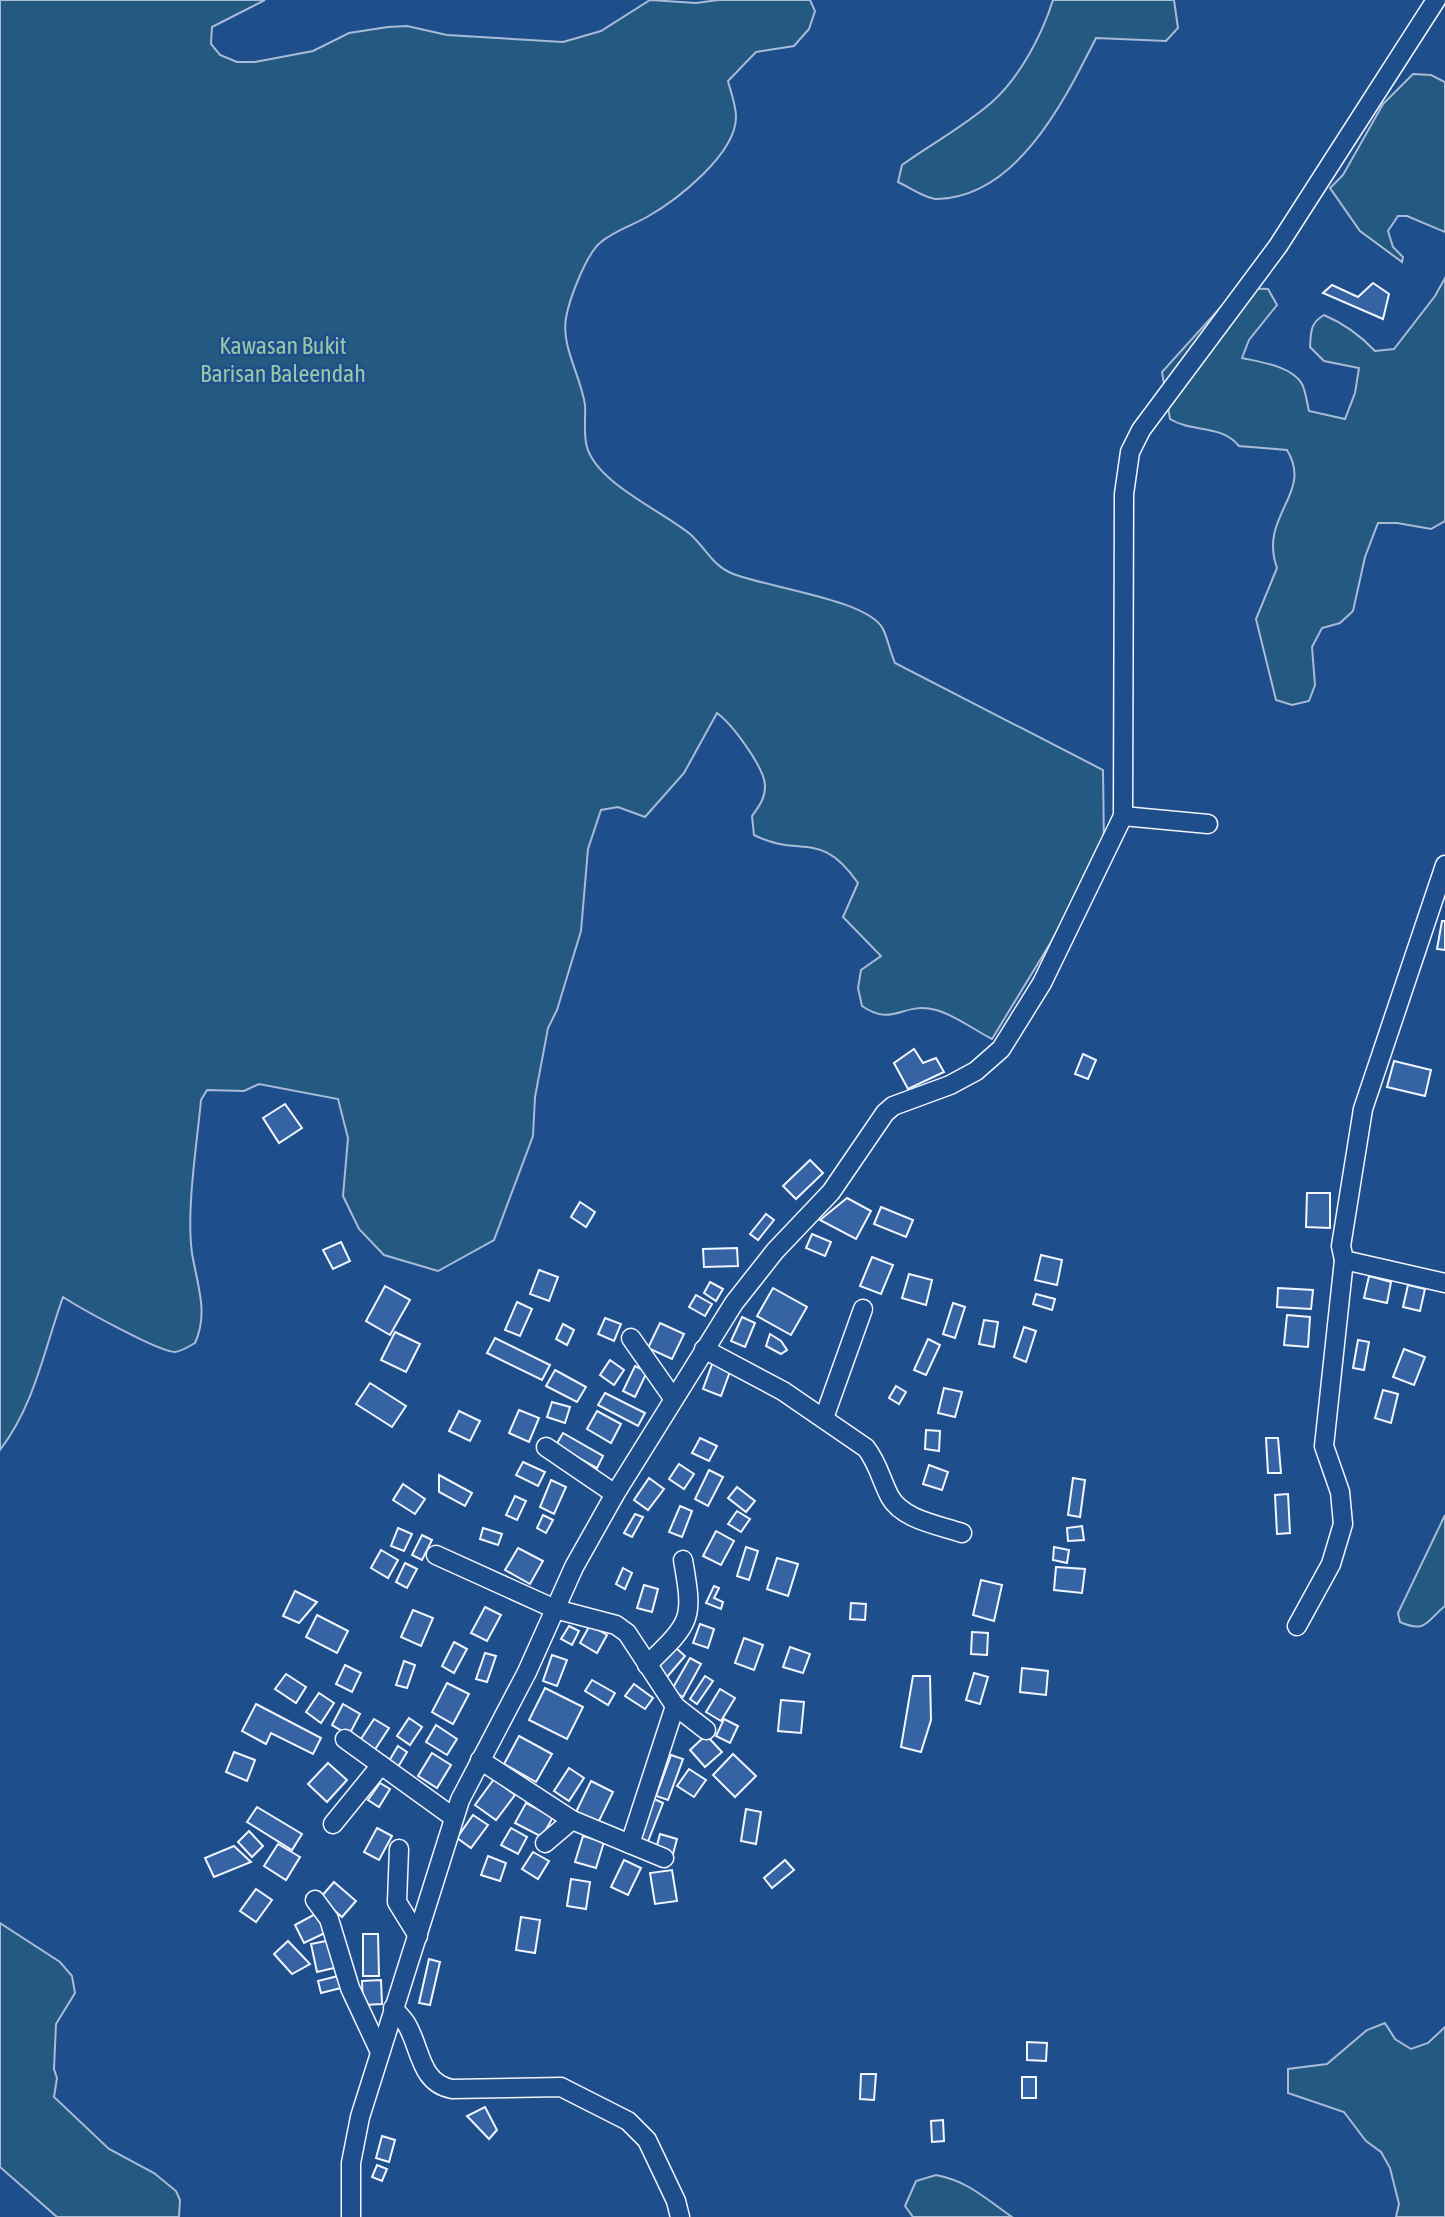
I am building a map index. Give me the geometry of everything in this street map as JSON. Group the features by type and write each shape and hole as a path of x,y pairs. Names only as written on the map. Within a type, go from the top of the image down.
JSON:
{"street":[{"path":"351,2217 351,2163 360,2117 453,1817 527,1672 574,1567 615,1494 704,1349 775,1251 831,1192 888,1110 976,1071 1001,1049 1042,983 1123,816 1122,580 1124,494 1130,452 1141,430 1278,246 1436,0"},
{"path":"1123,816 1208,824"},
{"path":"1297,1626 1331,1564 1343,1524 1340,1492 1324,1446 1344,1260 1342,1236 1363,1109 1445,865"},
{"path":"1344,1260 1445,1283"},
{"path":"824,1418 863,1309"},
{"path":"631,1338 673,1398"},
{"path":"704,1349 783,1391 866,1448 874,1457 890,1497 903,1512 962,1533"},
{"path":"546,1447 615,1494"},
{"path":"436,1555 555,1609 621,1628 675,1706 706,1730"},
{"path":"647,1665 683,1628 690,1603 682,1560"},
{"path":"630,1844 675,1706"},
{"path":"345,1739 453,1817"},
{"path":"480,1760 572,1821 664,1858"},
{"path":"334,1824 381,1765"},
{"path":"545,1843 572,1821"},
{"path":"399,1849 397,1902 418,1936"},
{"path":"315,1900 329,1919 350,1988 379,2050"},
{"path":"393,2008 407,2025 428,2076 437,2085 452,2089 561,2087 628,2121 647,2140 677,2201 680,2217"}],"green space":[{"name":"Kawasan Bukit Barisan Baleendah","path":"0,0 265,0 212,27 211,44 220,55 237,62 255,62 313,51 349,33 388,27 407,26 447,35 563,42 601,31 650,0 696,3 718,0 810,0 815,11 809,29 794,46 756,52 728,81 736,117 733,131 716,160 674,199 601,242 584,267 571,300 565,329 585,405 587,447 603,473 690,534 724,570 857,610 873,619 883,629 895,663 1103,770 1104,844 1051,942 992,1039 936,1010 915,1009 891,1015 873,1012 862,1006 858,988 861,970 881,956 843,917 858,883 845,866 821,850 770,842 754,835 752,816 764,795 764,778 747,747 717,713 684,773 645,817 618,807 601,810 588,849 581,931 557,1010 548,1028 535,1097 533,1136 494,1240 438,1271 384,1255 359,1229 343,1196 348,1138 338,1099 259,1084 244,1091 207,1090 201,1100 191,1197 190,1236 202,1310 195,1343 175,1352 166,1350 119,1329 63,1297 38,1376 22,1414 0,1450"},
{"path":"1053,0 1174,0 1178,28 1166,41 1096,38 1069,89 1035,141 1015,163 992,182 966,194 937,199 898,182 902,165 971,119 1002,92 1029,55"},
{"path":"1413,74 1431,75 1445,82 1445,232 1407,216 1398,216 1388,231 1393,247 1403,257 1402,262 1360,231 1330,188 1343,175 1383,104"},
{"path":"1445,278 1445,521 1431,529 1397,523 1378,523 1365,557 1353,611 1340,623 1322,628 1312,647 1315,685 1309,701 1292,705 1276,700 1256,619 1277,568 1273,550 1274,533 1291,493 1294,466 1287,450 1239,446 1224,434 1170,419 1162,372 1238,288 1268,289 1277,305 1249,340 1242,358 1291,373 1302,384 1309,411 1345,419 1355,393 1359,368 1324,361 1310,347 1311,332 1316,321 1324,315 1352,330 1375,351 1394,349 1435,296"},
{"path":"1445,1515 1445,1606 1421,1626 1400,1622 1398,1613"},
{"path":"0,1923 60,1962 72,1976 75,1993 56,2024 54,2069 57,2078 54,2097 109,2149 154,2173 176,2191 180,2200 179,2217 57,2217 0,2167"},
{"path":"1385,2023 1395,2039 1411,2049 1428,2043 1445,2027 1445,2217 1396,2217 1399,2204 1390,2168 1381,2152 1366,2141 1344,2112 1288,2093 1288,2069 1327,2064 1367,2030"},
{"path":"936,2175 967,2186 1012,2217 913,2217 905,2206 916,2181"}],"building":[{"path":"1373,283 1389,294 1383,319 1323,293 1332,285 1358,297"},
{"path":"1442,921 1445,921 1445,950 1437,949"},
{"path":"914,1049 923,1063 936,1058 944,1072 908,1089 894,1063"},
{"path":"1083,1054 1096,1060 1088,1079 1075,1074"},
{"path":"1394,1061 1431,1070 1425,1096 1387,1087"},
{"path":"285,1104 302,1128 279,1143 263,1118"},
{"path":"810,1160 823,1173 796,1199 783,1186"},
{"path":"1307,1193 1330,1193 1330,1228 1306,1227"},
{"path":"847,1198 871,1211 856,1239 820,1220"},
{"path":"580,1202 595,1212 586,1227 571,1217"},
{"path":"881,1207 913,1220 906,1237 874,1224"},
{"path":"766,1214 774,1220 758,1240 750,1234"},
{"path":"812,1234 831,1242 825,1256 806,1248"},
{"path":"341,1242 350,1261 333,1269 323,1250"},
{"path":"737,1248 738,1266 704,1267 703,1249"},
{"path":"1041,1255 1062,1260 1057,1285 1035,1280"},
{"path":"872,1257 893,1265 881,1294 860,1286"},
{"path":"539,1270 558,1277 549,1301 530,1294"},
{"path":"909,1274 932,1280 926,1305 902,1298"},
{"path":"1369,1276 1391,1282 1387,1303 1364,1298"},
{"path":"710,1282 723,1289 716,1301 704,1293"},
{"path":"1408,1285 1425,1289 1420,1311 1403,1307"},
{"path":"385,1286 410,1300 390,1335 366,1321"},
{"path":"773,1288 807,1307 791,1335 757,1316"},
{"path":"1278,1288 1313,1290 1311,1309 1277,1307"},
{"path":"1036,1294 1055,1299 1052,1310 1033,1304"},
{"path":"696,1295 712,1304 705,1316 689,1307"},
{"path":"517,1302 532,1309 520,1336 505,1330"},
{"path":"953,1303 965,1307 955,1338 943,1334"},
{"path":"1287,1315 1310,1317 1308,1347 1284,1345"},
{"path":"742,1317 755,1323 745,1347 731,1341"},
{"path":"605,1318 621,1324 614,1341 598,1334"},
{"path":"984,1320 998,1322 994,1347 979,1344"},
{"path":"660,1323 684,1334 672,1359 648,1348"},
{"path":"563,1324 574,1330 567,1345 556,1339"},
{"path":"1024,1327 1036,1331 1026,1362 1014,1357"},
{"path":"395,1332 420,1344 406,1372 381,1360"},
{"path":"770,1334 781,1341 787,1350 781,1354 766,1346"},
{"path":"495,1338 550,1365 542,1380 487,1353"},
{"path":"928,1339 940,1345 926,1375 914,1370"},
{"path":"1358,1340 1369,1342 1364,1370 1353,1368"},
{"path":"1404,1349 1425,1357 1414,1385 1393,1377"},
{"path":"714,1359 732,1366 721,1396 703,1389"},
{"path":"610,1360 624,1370 614,1385 600,1375"},
{"path":"635,1366 647,1372 635,1397 623,1391"},
{"path":"555,1370 586,1387 577,1402 546,1386"},
{"path":"370,1383 406,1406 392,1427 356,1404"},
{"path":"896,1386 906,1392 899,1404 889,1398"},
{"path":"944,1388 962,1392 955,1417 938,1413"},
{"path":"1383,1390 1398,1394 1391,1423 1375,1418"},
{"path":"605,1393 645,1413 638,1426 598,1405"},
{"path":"552,1402 570,1407 565,1423 547,1417"},
{"path":"519,1410 539,1418 529,1442 509,1433"},
{"path":"459,1411 480,1421 470,1441 449,1431"},
{"path":"597,1411 621,1424 611,1443 587,1429"},
{"path":"926,1430 940,1431 939,1451 925,1449"},
{"path":"563,1433 603,1456 597,1468 556,1445"},
{"path":"700,1438 717,1446 709,1461 692,1453"},
{"path":"1266,1438 1278,1438 1281,1473 1268,1473"},
{"path":"523,1462 545,1472 538,1486 516,1475"},
{"path":"679,1464 694,1474 684,1489 669,1479"},
{"path":"929,1465 948,1472 942,1490 923,1484"},
{"path":"709,1470 723,1477 708,1506 695,1499"},
{"path":"439,1475 472,1493 465,1506 439,1492"},
{"path":"649,1478 664,1489 648,1510 634,1500"},
{"path":"1073,1478 1085,1480 1080,1517 1068,1515"},
{"path":"551,1480 566,1487 554,1514 540,1507"},
{"path":"403,1484 425,1499 415,1514 393,1500"},
{"path":"737,1487 755,1501 746,1512 728,1498"},
{"path":"1288,1494 1290,1533 1277,1534 1275,1495"},
{"path":"515,1496 526,1501 517,1520 506,1515"},
{"path":"680,1506 692,1511 682,1537 669,1532"},
{"path":"737,1511 750,1519 741,1532 728,1524"},
{"path":"635,1514 643,1517 632,1537 624,1533"},
{"path":"543,1515 553,1520 546,1533 537,1528"},
{"path":"1082,1526 1084,1540 1068,1541 1067,1528"},
{"path":"398,1528 412,1534 404,1551 391,1546"},
{"path":"483,1528 502,1534 498,1545 480,1539"},
{"path":"716,1531 734,1541 721,1565 703,1556"},
{"path":"422,1535 432,1540 422,1560 412,1555"},
{"path":"746,1547 758,1551 749,1580 737,1576"},
{"path":"1054,1547 1069,1550 1067,1563 1053,1560"},
{"path":"518,1548 543,1561 530,1584 505,1570"},
{"path":"381,1550 398,1560 388,1578 371,1568"},
{"path":"777,1558 798,1564 788,1596 767,1589"},
{"path":"405,1563 417,1569 407,1588 396,1582"},
{"path":"1056,1567 1085,1569 1082,1593 1054,1590"},
{"path":"623,1568 632,1573 625,1589 616,1584"},
{"path":"981,1580 1002,1585 994,1621 973,1615"},
{"path":"644,1585 658,1589 652,1612 637,1608"},
{"path":"714,1586 719,1588 714,1598 723,1602 721,1609 706,1603"},
{"path":"295,1591 317,1602 299,1623 283,1616"},
{"path":"851,1603 866,1604 865,1620 850,1619"},
{"path":"485,1607 501,1615 487,1641 471,1633"},
{"path":"413,1610 433,1618 421,1646 401,1637"},
{"path":"317,1615 348,1631 337,1653 306,1637"},
{"path":"700,1624 714,1629 708,1648 693,1643"},
{"path":"590,1625 607,1635 597,1653 580,1643"},
{"path":"569,1626 579,1631 572,1645 561,1639"},
{"path":"972,1632 988,1633 987,1655 971,1654"},
{"path":"744,1638 763,1645 754,1670 735,1663"},
{"path":"454,1642 467,1649 454,1673 442,1666"},
{"path":"675,1647 685,1656 667,1677 657,1668"},
{"path":"790,1647 810,1654 803,1673 783,1667"},
{"path":"485,1653 496,1656 487,1682 476,1679"},
{"path":"552,1655 567,1660 557,1686 543,1681"},
{"path":"690,1658 701,1664 683,1697 671,1691"},
{"path":"404,1661 415,1665 407,1688 396,1685"},
{"path":"345,1665 361,1673 352,1692 336,1684"},
{"path":"1022,1668 1048,1671 1046,1695 1020,1692"},
{"path":"974,1673 988,1677 980,1704 966,1700"},
{"path":"286,1674 306,1687 296,1703 275,1689"},
{"path":"705,1676 713,1681 697,1704 690,1699"},
{"path":"913,1676 930,1676 931,1720 921,1752 901,1747"},
{"path":"592,1680 615,1693 608,1705 585,1691"},
{"path":"447,1683 469,1694 453,1724 432,1712"},
{"path":"634,1684 653,1698 645,1709 625,1696"},
{"path":"545,1688 583,1707 567,1739 529,1720"},
{"path":"720,1689 735,1698 721,1721 706,1712"},
{"path":"319,1693 334,1703 321,1723 306,1712"},
{"path":"781,1700 804,1702 801,1733 778,1731"},
{"path":"256,1704 321,1738 313,1754 271,1733 266,1744 242,1731"},
{"path":"343,1704 360,1714 349,1735 332,1725"},
{"path":"409,1718 422,1727 410,1745 397,1736"},
{"path":"374,1719 389,1728 374,1751 359,1742"},
{"path":"724,1719 738,1726 730,1743 716,1736"},
{"path":"436,1725 457,1739 447,1755 426,1742"},
{"path":"706,1735 722,1752 705,1767 690,1750"},
{"path":"519,1736 552,1754 536,1782 504,1764"},
{"path":"398,1746 407,1752 398,1767 389,1761"},
{"path":"234,1752 255,1760 247,1781 226,1772"},
{"path":"432,1753 451,1765 437,1788 418,1776"},
{"path":"733,1754 756,1776 735,1797 713,1775"},
{"path":"671,1755 683,1759 668,1800 656,1796"},
{"path":"328,1763 347,1780 327,1802 308,1784"},
{"path":"569,1768 584,1778 569,1801 554,1791"},
{"path":"689,1769 706,1780 694,1797 677,1786"},
{"path":"494,1779 515,1795 496,1820 475,1805"},
{"path":"591,1781 613,1792 598,1823 576,1812"},
{"path":"380,1783 390,1789 379,1807 368,1800"},
{"path":"652,1798 663,1803 647,1844 635,1839"},
{"path":"526,1803 553,1817 542,1837 515,1823"},
{"path":"257,1807 302,1834 292,1850 247,1822"},
{"path":"746,1809 761,1812 756,1844 741,1841"},
{"path":"473,1815 488,1825 471,1848 457,1838"},
{"path":"377,1828 392,1836 379,1860 364,1852"},
{"path":"511,1828 527,1837 518,1854 501,1845"},
{"path":"249,1831 263,1846 252,1857 238,1842"},
{"path":"660,1834 677,1839 673,1854 656,1849"},
{"path":"583,1836 604,1842 596,1868 575,1862"},
{"path":"278,1844 300,1857 286,1880 264,1866"},
{"path":"234,1846 251,1862 214,1877 205,1858"},
{"path":"533,1852 549,1861 538,1879 522,1869"},
{"path":"488,1856 506,1863 500,1881 481,1875"},
{"path":"624,1860 641,1868 628,1895 611,1887"},
{"path":"785,1860 794,1870 772,1888 764,1878"},
{"path":"672,1870 677,1901 655,1904 650,1873"},
{"path":"571,1879 590,1882 586,1909 567,1906"},
{"path":"334,1882 356,1901 342,1917 320,1898"},
{"path":"256,1889 272,1900 256,1922 240,1911"},
{"path":"317,1913 327,1932 304,1943 295,1925"},
{"path":"521,1917 540,1920 535,1953 516,1950"},
{"path":"363,1934 378,1934 379,1976 363,1976"},
{"path":"331,1940 338,1967 317,1972 311,1944"},
{"path":"288,1941 310,1964 292,1974 274,1954"},
{"path":"429,1959 440,1962 430,2005 419,2003"},
{"path":"342,1975 345,1987 321,1993 318,1981"},
{"path":"381,1980 382,2004 363,2005 362,1981"},
{"path":"1027,2042 1047,2043 1046,2061 1027,2060"},
{"path":"861,2074 876,2074 874,2100 860,2099"},
{"path":"1022,2077 1036,2077 1036,2098 1022,2098"},
{"path":"485,2107 497,2130 489,2139 467,2116"},
{"path":"943,2120 944,2141 932,2142 931,2121"},
{"path":"382,2136 395,2140 389,2162 376,2158"},
{"path":"377,2165 387,2169 382,2181 372,2177"}]}
